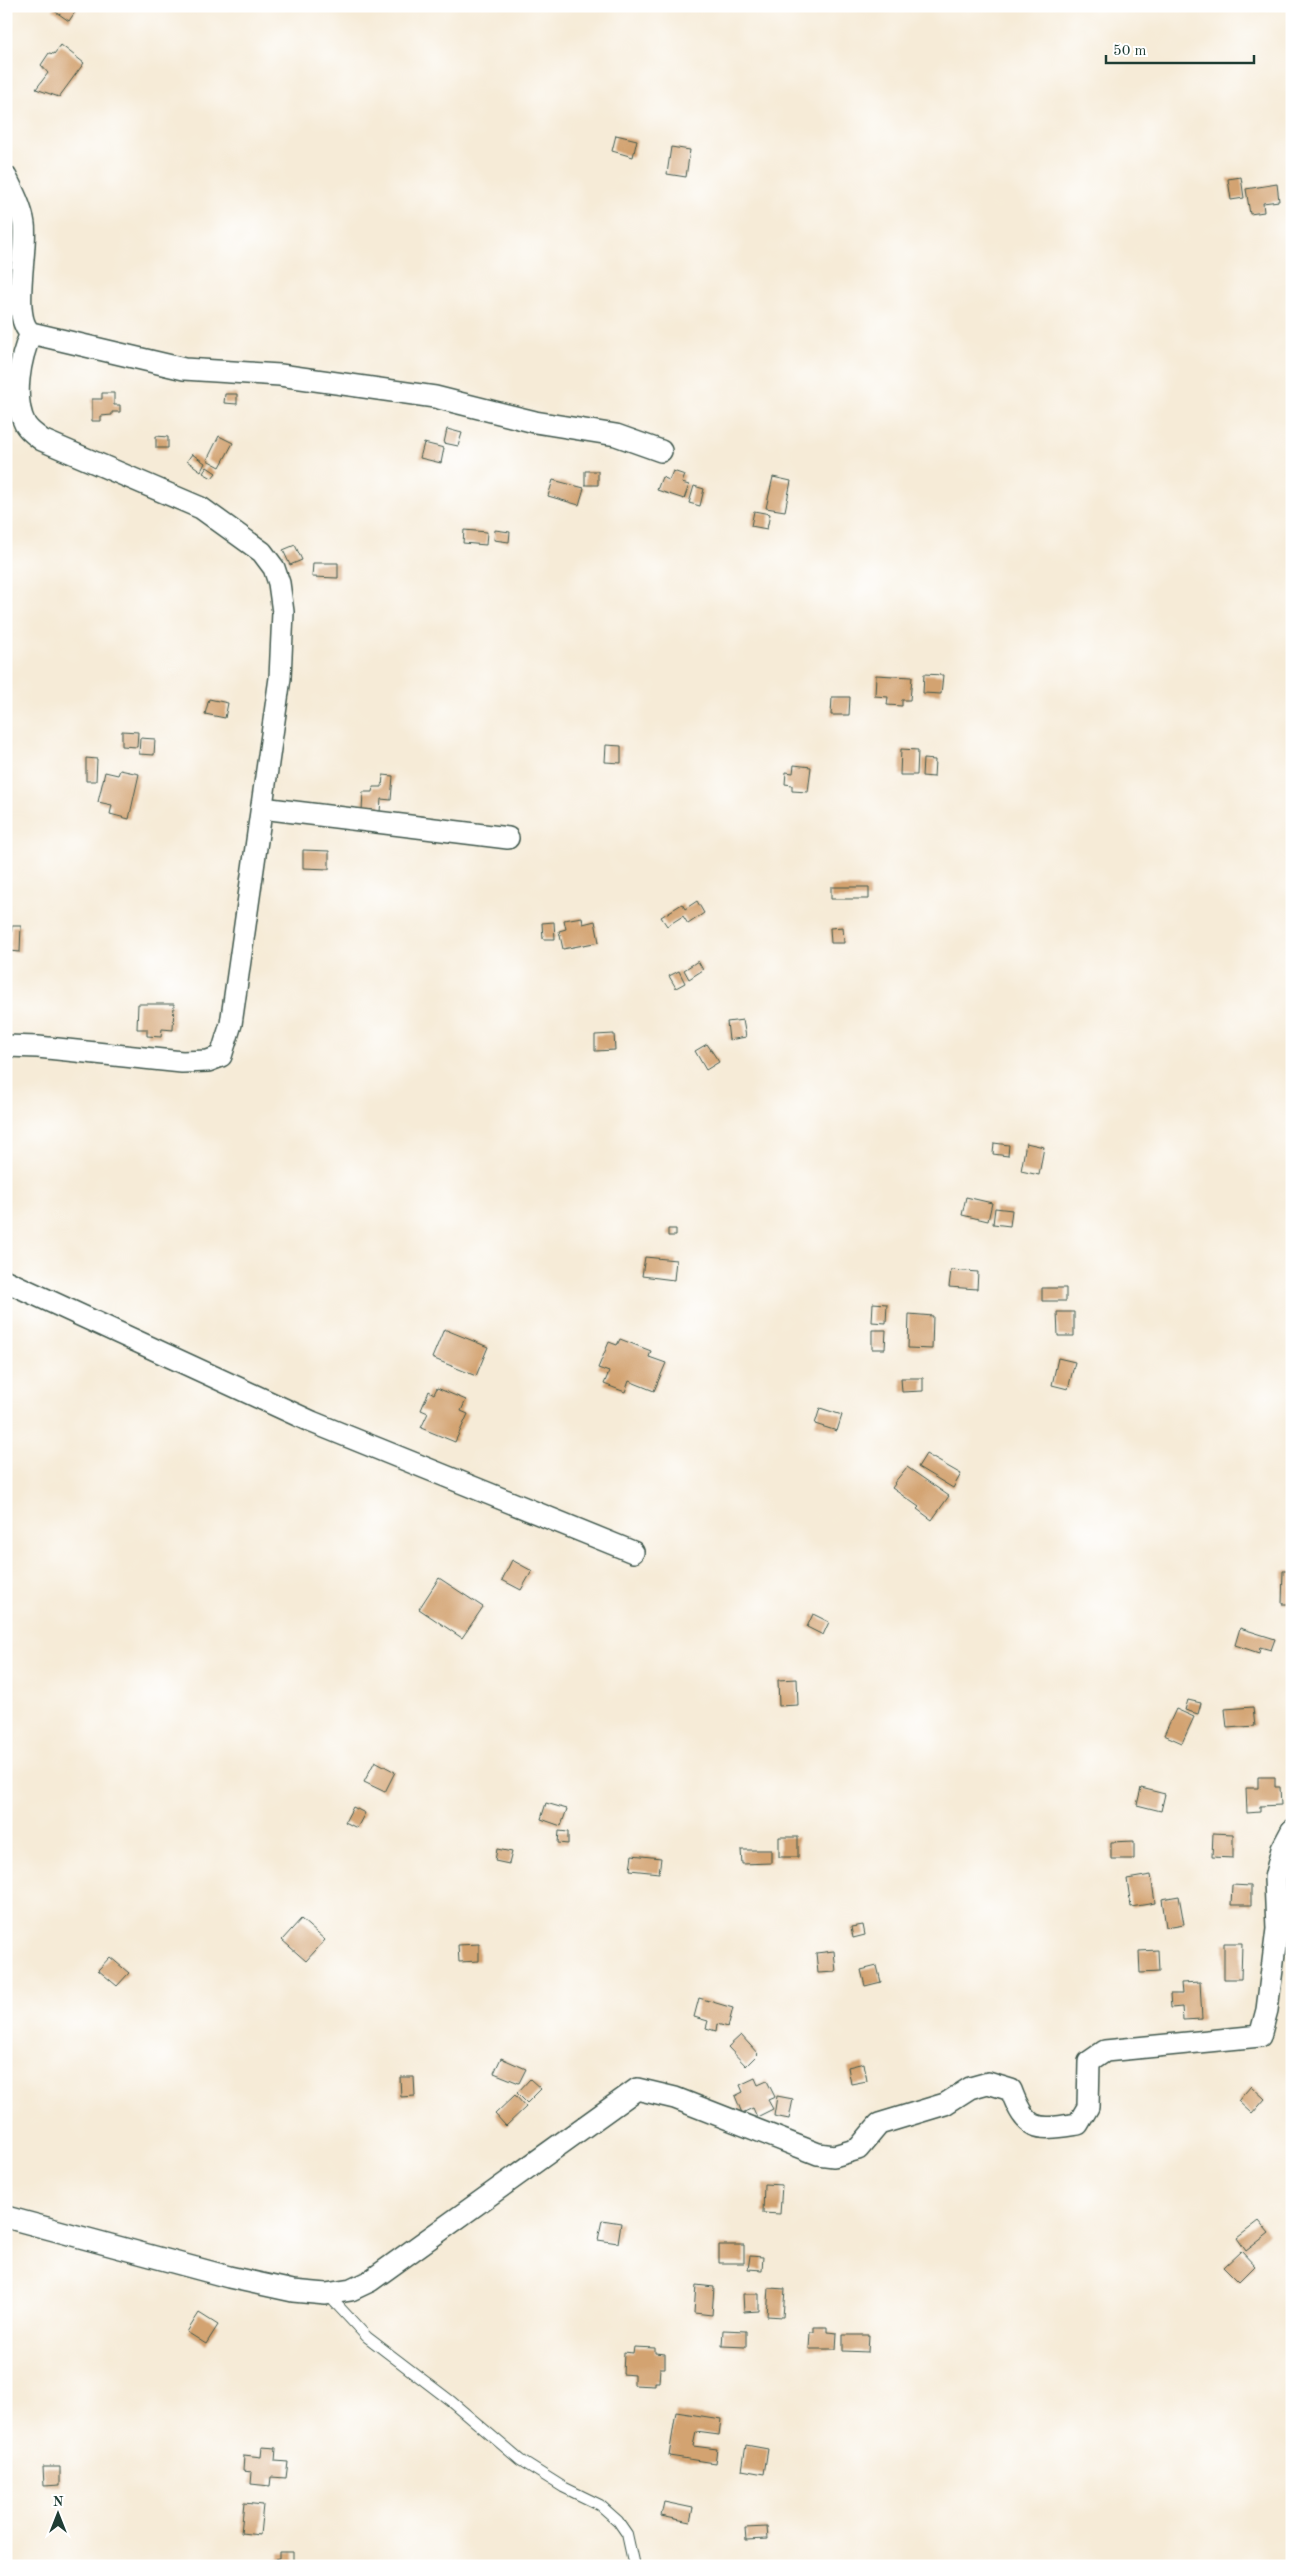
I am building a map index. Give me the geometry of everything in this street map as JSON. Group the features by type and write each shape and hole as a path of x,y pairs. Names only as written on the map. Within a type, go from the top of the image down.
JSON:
{"street":[{"path":"6,177 24,225 22,309 25,327 31,333 184,370 280,375 435,397 535,422 616,435 661,451"},
{"path":"6,1046 38,1047 182,1062 208,1062 221,1056 231,1024 262,808 283,640 283,612 279,583 274,568 262,552 202,508 42,440 25,425 19,402 23,357 31,333"},
{"path":"262,808 508,838"},
{"path":"6,1281 312,1422 633,1552"},
{"path":"6,2217 229,2277 293,2290 328,2294 351,2290 370,2281 637,2089 675,2098 810,2151 834,2156 858,2149 879,2124 945,2104 970,2088 988,2083 1011,2090 1021,2115 1043,2129 1078,2124 1088,2107 1089,2062 1105,2051 1260,2036 1267,2010 1277,1929 1275,1878 1282,1849 1292,1830"}],"lane":[{"path":"328,2294 367,2337 452,2402 520,2460 563,2487 600,2505 618,2521 627,2534 634,2566"}],"building":[{"path":"55,6 73,6 77,9 69,21 53,10"},
{"path":"61,45 84,63 59,97 36,89 48,73 41,65 49,53 54,54"},
{"path":"616,135 637,140 633,157 612,151"},
{"path":"671,147 690,150 686,177 667,174"},
{"path":"1241,177 1244,198 1231,200 1228,179"},
{"path":"1277,184 1279,201 1263,203 1264,212 1250,214 1246,189"},
{"path":"102,393 114,393 114,405 120,405 120,412 112,412 112,415 101,416 101,421 92,421 92,399 102,399"},
{"path":"225,394 237,394 237,404 224,403"},
{"path":"447,429 462,433 458,446 444,443"},
{"path":"156,436 168,437 168,448 156,448"},
{"path":"219,436 233,443 220,467 207,460"},
{"path":"424,443 444,448 441,463 420,458"},
{"path":"192,454 205,463 201,471 187,461"},
{"path":"207,467 216,473 212,478 203,473"},
{"path":"585,471 598,471 598,485 585,485"},
{"path":"673,471 685,475 682,483 689,485 684,499 657,490 662,477 669,480"},
{"path":"773,477 791,481 785,511 766,508"},
{"path":"553,480 584,488 579,505 548,496"},
{"path":"694,486 704,489 700,506 689,503"},
{"path":"754,511 770,514 767,529 751,526"},
{"path":"464,530 487,532 486,545 463,543"},
{"path":"495,530 510,532 509,542 494,540"},
{"path":"295,545 302,560 290,565 283,550"},
{"path":"313,563 338,563 338,578 312,577"},
{"path":"924,674 943,675 941,694 923,693"},
{"path":"876,675 912,677 910,700 902,700 902,706 887,705 888,697 875,696"},
{"path":"832,697 850,697 849,715 831,715"},
{"path":"209,699 228,703 225,718 205,714"},
{"path":"122,731 138,732 137,747 122,746"},
{"path":"140,738 155,739 154,755 139,754"},
{"path":"606,745 621,746 621,763 605,762"},
{"path":"901,749 918,750 917,775 900,775"},
{"path":"86,758 97,759 96,781 86,781"},
{"path":"923,759 935,760 934,777 922,776"},
{"path":"794,765 811,767 808,792 792,791 792,785 785,784 786,772 793,773"},
{"path":"120,770 139,774 129,819 110,814 112,805 98,802 105,772 118,775"},
{"path":"383,775 393,776 391,800 381,799 380,812 362,811 363,792 372,792 373,787 382,787"},
{"path":"303,850 329,851 329,869 303,868"},
{"path":"831,887 869,887 869,899 831,899"},
{"path":"697,901 704,913 688,924 683,916 667,926 661,917 682,904 685,909"},
{"path":"582,917 583,924 595,921 599,942 563,949 559,931 566,929 564,920"},
{"path":"554,922 555,939 543,939 542,923"},
{"path":"12,926 21,926 20,952 10,951"},
{"path":"843,927 844,943 831,943 830,928"},
{"path":"698,961 703,970 689,979 684,970"},
{"path":"679,971 685,983 676,988 669,976"},
{"path":"138,1004 174,1004 173,1030 162,1029 161,1037 147,1036 147,1029 137,1029"},
{"path":"743,1020 746,1037 729,1040 727,1022"},
{"path":"614,1034 615,1050 595,1051 595,1035"},
{"path":"707,1044 719,1062 706,1070 695,1051"},
{"path":"994,1143 1009,1145 1008,1156 993,1154"},
{"path":"1026,1143 1044,1147 1039,1175 1021,1171"},
{"path":"966,1197 992,1203 988,1221 962,1215"},
{"path":"995,1208 1012,1210 1010,1226 993,1224"},
{"path":"668,1229 676,1229 676,1236 668,1236"},
{"path":"645,1257 676,1260 674,1280 642,1276"},
{"path":"951,1270 978,1272 977,1289 949,1287"},
{"path":"1042,1288 1066,1288 1066,1301 1042,1301"},
{"path":"873,1303 887,1304 886,1323 872,1322"},
{"path":"1057,1312 1074,1312 1074,1336 1058,1336"},
{"path":"909,1314 933,1316 932,1349 908,1348"},
{"path":"444,1329 488,1347 476,1376 432,1358"},
{"path":"872,1330 886,1330 885,1349 872,1349"},
{"path":"620,1339 651,1351 649,1357 666,1363 654,1391 629,1381 625,1392 604,1384 609,1372 598,1368 609,1342 617,1345"},
{"path":"1058,1358 1075,1362 1068,1389 1052,1385"},
{"path":"901,1378 923,1378 923,1391 902,1392"},
{"path":"437,1388 466,1400 461,1411 468,1414 455,1442 421,1428 428,1413 421,1410 429,1391 434,1394"},
{"path":"820,1408 842,1415 837,1431 815,1424"},
{"path":"926,1454 961,1474 953,1488 918,1467"},
{"path":"907,1467 949,1496 932,1520 917,1509 919,1507 892,1488"},
{"path":"512,1560 532,1571 521,1590 502,1580"},
{"path":"1283,1571 1292,1571 1292,1604 1282,1604"},
{"path":"439,1578 483,1607 462,1638 419,1609"},
{"path":"813,1614 829,1622 823,1635 807,1627"},
{"path":"1240,1628 1275,1639 1271,1650 1260,1647 1259,1653 1235,1645"},
{"path":"797,1679 798,1705 779,1706 778,1680"},
{"path":"1188,1700 1201,1703 1198,1714 1185,1710"},
{"path":"1253,1707 1255,1726 1227,1728 1225,1709"},
{"path":"1176,1709 1194,1717 1182,1743 1164,1735"},
{"path":"375,1761 395,1772 385,1792 364,1782"},
{"path":"1258,1777 1275,1777 1275,1787 1280,1787 1281,1805 1260,1806 1260,1812 1247,1813 1246,1788 1258,1788"},
{"path":"1141,1788 1165,1794 1161,1811 1137,1805"},
{"path":"546,1803 567,1809 561,1826 541,1819"},
{"path":"353,1807 365,1813 357,1828 345,1822"},
{"path":"559,1831 568,1832 568,1844 558,1843"},
{"path":"1213,1833 1233,1834 1233,1858 1212,1857"},
{"path":"779,1837 798,1837 798,1857 779,1857"},
{"path":"1134,1841 1134,1859 1111,1859 1111,1842"},
{"path":"497,1849 512,1852 509,1864 495,1861"},
{"path":"741,1850 771,1850 771,1863 742,1864"},
{"path":"632,1855 661,1858 659,1873 630,1870"},
{"path":"1151,1875 1155,1903 1131,1907 1127,1879"},
{"path":"1232,1885 1251,1886 1251,1905 1231,1905"},
{"path":"1179,1896 1184,1924 1166,1927 1162,1899"},
{"path":"301,1919 325,1940 306,1961 282,1940"},
{"path":"863,1925 865,1935 853,1938 851,1927"},
{"path":"1224,1943 1242,1943 1241,1979 1224,1979"},
{"path":"479,1944 479,1961 459,1962 458,1945"},
{"path":"1158,1950 1159,1972 1140,1973 1139,1951"},
{"path":"834,1951 836,1972 818,1973 816,1953"},
{"path":"110,1957 129,1973 117,1986 98,1970"},
{"path":"877,1966 881,1982 865,1986 861,1970"},
{"path":"1200,1982 1202,2019 1183,2020 1182,2007 1171,2008 1170,1994 1182,1994 1181,1983"},
{"path":"699,1998 733,2008 728,2027 717,2024 716,2031 706,2028 708,2021 694,2017"},
{"path":"741,2035 758,2054 746,2066 728,2047"},
{"path":"501,2058 526,2069 519,2083 494,2073"},
{"path":"864,2063 867,2081 851,2084 848,2067"},
{"path":"400,2077 414,2077 415,2096 401,2097"},
{"path":"755,2078 758,2085 767,2081 775,2097 768,2100 773,2109 757,2117 753,2108 742,2113 735,2096 743,2092 740,2085"},
{"path":"530,2079 541,2089 527,2103 517,2093"},
{"path":"1251,2086 1265,2099 1252,2114 1238,2101"},
{"path":"515,2095 526,2107 506,2126 495,2114"},
{"path":"777,2096 793,2099 789,2119 774,2116"},
{"path":"764,2184 782,2185 780,2214 763,2213"},
{"path":"602,2220 621,2223 618,2243 598,2240"},
{"path":"1259,2221 1269,2233 1246,2251 1237,2238"},
{"path":"719,2245 744,2245 744,2263 719,2263"},
{"path":"1241,2251 1255,2266 1239,2282 1224,2267"},
{"path":"750,2256 763,2257 762,2270 748,2269"},
{"path":"696,2285 714,2287 712,2315 694,2313"},
{"path":"769,2288 785,2289 783,2317 767,2316"},
{"path":"743,2294 759,2294 759,2311 744,2312"},
{"path":"199,2313 218,2325 206,2344 187,2332"},
{"path":"814,2327 827,2327 827,2332 837,2333 836,2349 809,2349 810,2332 814,2332"},
{"path":"723,2330 746,2331 746,2347 722,2346"},
{"path":"843,2335 869,2335 868,2352 843,2351"},
{"path":"634,2347 655,2348 655,2353 665,2354 665,2368 660,2368 659,2382 655,2382 655,2386 634,2385 634,2375 623,2374 624,2352 633,2353"},
{"path":"676,2412 721,2419 719,2435 696,2432 693,2446 717,2449 715,2463 669,2456"},
{"path":"746,2445 768,2449 764,2474 742,2470"},
{"path":"262,2447 276,2448 275,2461 288,2462 286,2478 271,2477 270,2486 251,2484 252,2472 243,2471 244,2455 261,2457"},
{"path":"43,2467 60,2467 60,2485 44,2486"},
{"path":"664,2502 693,2508 690,2522 661,2516"},
{"path":"244,2503 263,2505 260,2535 241,2533"},
{"path":"767,2527 768,2539 746,2540 745,2528"},
{"path":"279,2552 293,2552 293,2563 304,2563 304,2566 274,2566 274,2559 279,2558"}]}
